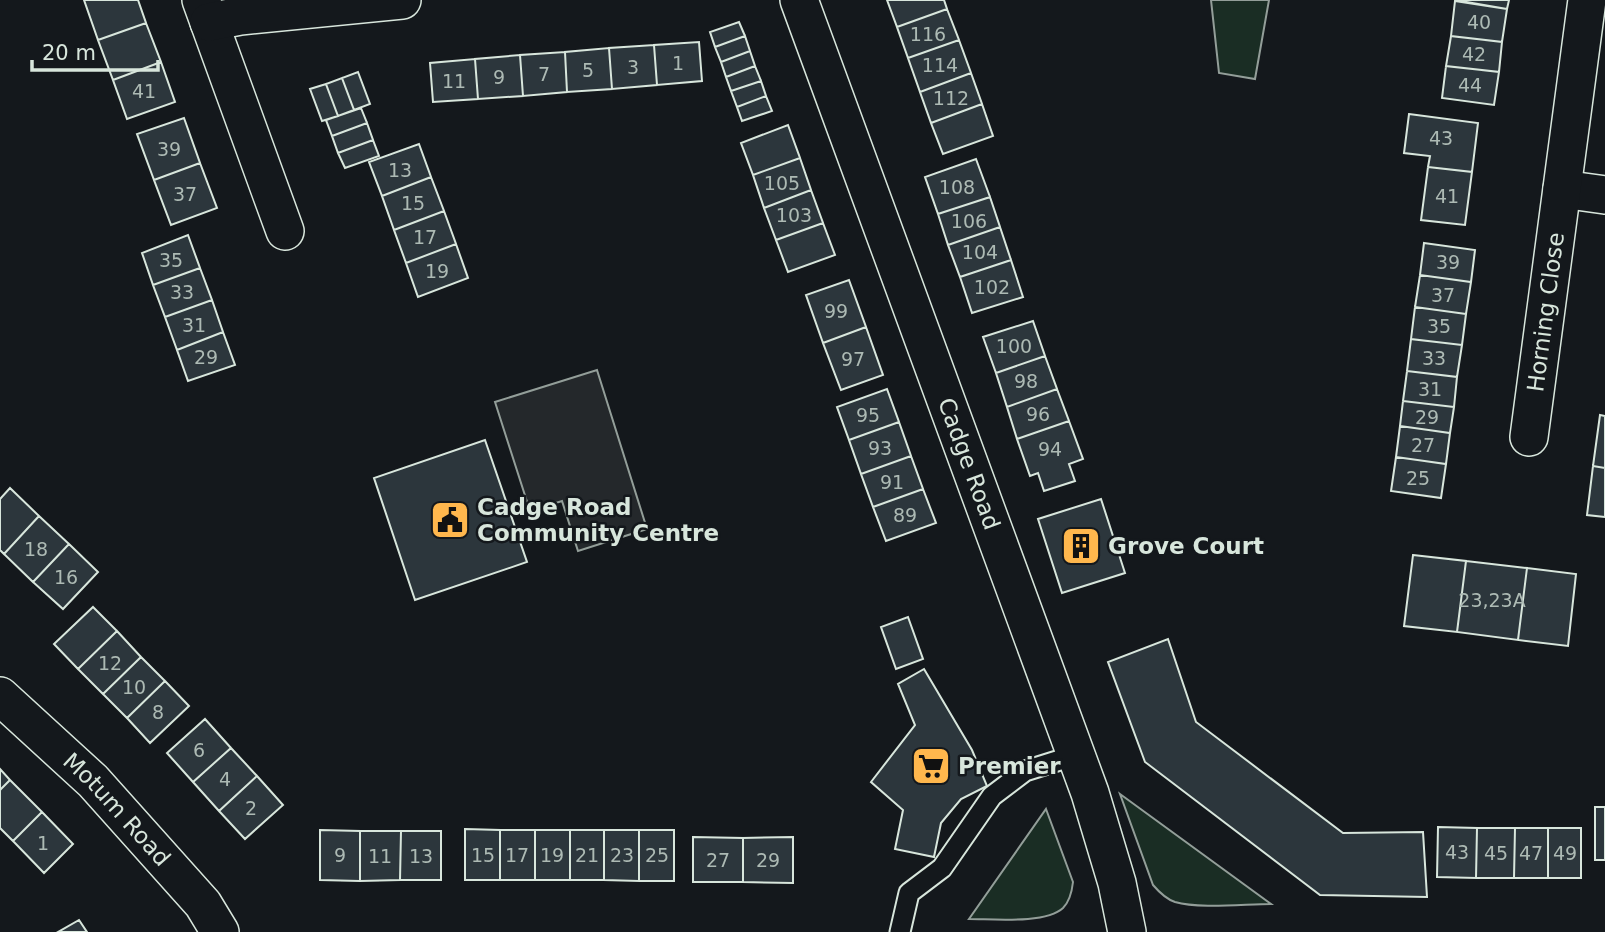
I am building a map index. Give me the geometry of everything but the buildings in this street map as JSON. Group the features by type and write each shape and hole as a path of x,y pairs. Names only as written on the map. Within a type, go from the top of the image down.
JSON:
{"street":[{"path":"285,232 205,11 240,16 402,0"},
{"name":"Cadge Road","path":"799,0 1076,754 1117,883 1127,932"},
{"name":"Horning Close","path":"1529,437 1587,0"},
{"path":"1562,189 1605,195"},
{"name":"Motum Road","path":"0,696 93,781 203,904 220,932"}],"lane":[{"path":"900,932 909,893 942,867 992,796 1024,771 1076,754"}],"green space":[{"path":"1211,0 1269,0 1255,79 1219,73"},
{"path":"1120,794 1271,904 1185,904 1175,902 1160,893 1153,885"},
{"path":"1046,809 1073,882 1070,896 1063,908 1032,919 969,919"}],"shaded area":[{"path":"597,370 647,529 578,551 562,501 530,511 495,402"}],"place":[{"name":"Cadge Road Community Centre","path":"450,520"},
{"name":"Grove Court","path":"1081,546"},
{"name":"Premier","path":"931,766"}]}
